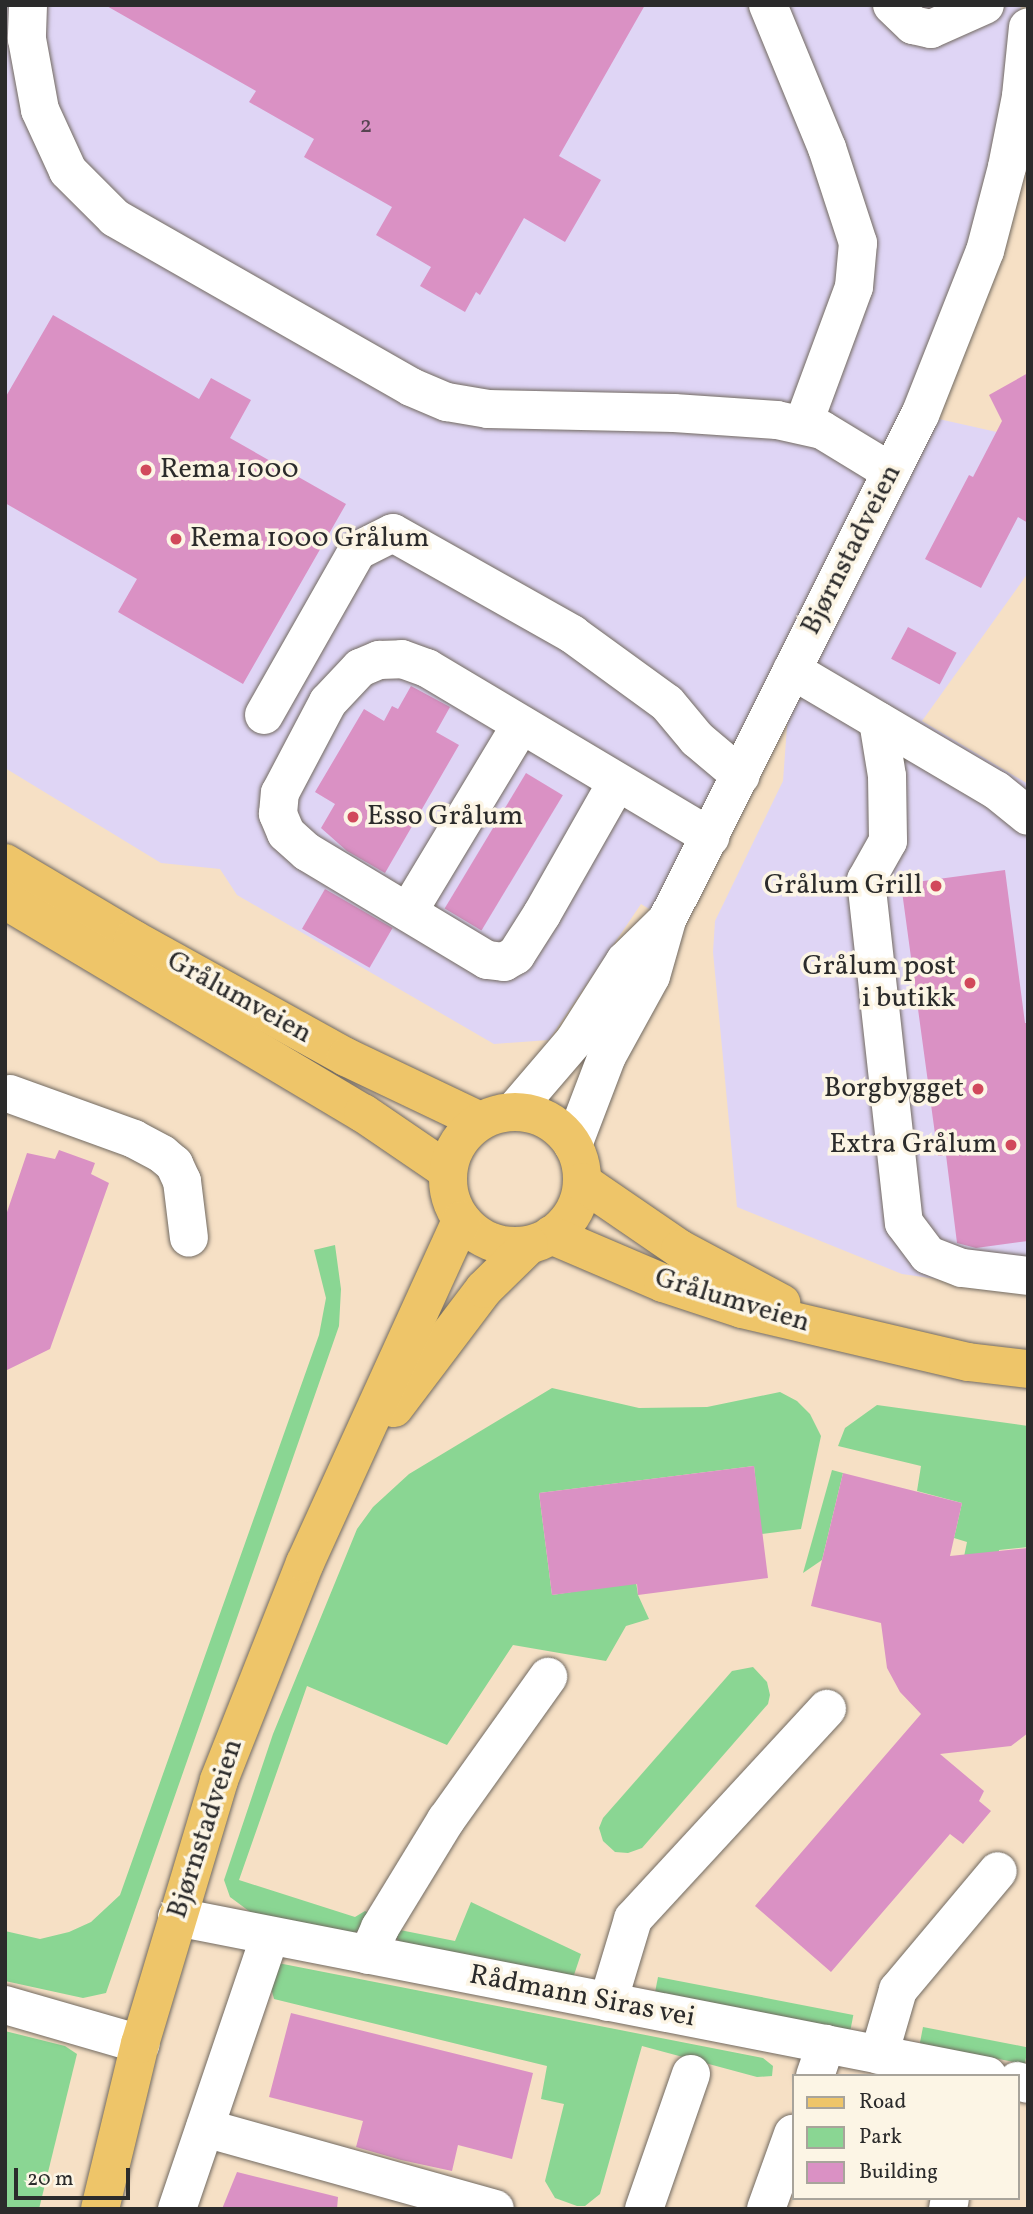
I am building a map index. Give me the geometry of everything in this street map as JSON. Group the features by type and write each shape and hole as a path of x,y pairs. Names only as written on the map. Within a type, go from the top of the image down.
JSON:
{"main road":[{"name":"Grålumveien","path":"5,863 133,939 346,1057 497,1116"},
{"name":"Grålumveien","path":"5,901 363,1113 448,1171"},
{"path":"537,1115 558,1127 573,1145 580,1163 582,1182 578,1203 567,1221 540,1240 502,1245 481,1237 461,1220 450,1197 448,1171 458,1142 497,1116 537,1115"},
{"name":"Grålumveien","path":"582,1182 680,1249 836,1331"},
{"name":"Bjørnstadveien","path":"100,2209 141,2044 219,1780 305,1563 461,1220"},
{"name":"Grålumveien","path":"540,1240 743,1309 968,1362 1028,1369"},
{"name":"Bjørnstadveien","path":"353,1462 484,1289 540,1240"}],"street":[{"path":"28,5 27,39 40,110 68,171 116,218 411,387 447,402 488,409 674,413 777,419 822,430 891,472"},
{"path":"768,5 827,148 858,243 854,287 803,425"},
{"path":"892,5 913,25 931,29 985,5"},
{"name":"Bjørnstadveien","path":"573,1145 607,1056 651,976 667,920 920,415 1018,170 1021,96 1028,27"},
{"path":"264,715 357,551 393,534 572,634 667,703 697,738 741,776"},
{"path":"617,782 516,955 504,962 487,960 307,852 286,834 278,814 281,793 328,702 360,668 379,660 402,659 426,668 710,837"},
{"path":"792,670 996,790 1028,816"},
{"path":"878,721 887,776 888,841 866,880 904,1223 928,1255 962,1268 1028,1276"},
{"path":"408,912 521,725"},
{"name":"Bjørnstadveien","path":"497,1116 574,1041 625,961 667,920"},
{"path":"10,1094 134,1139 162,1154 174,1164 182,1181 189,1238"},
{"path":"368,1955 380,1928 446,1820 548,1677"},
{"path":"608,2002 633,1919 827,1709"},
{"path":"879,2055 898,1990 998,1871"},
{"name":"Rådmann Siras vei","path":"177,1917 608,2002 820,2060 879,2055 976,2074"},
{"path":"177,2209 270,1936"},
{"path":"5,2005 141,2044"},
{"path":"644,2209 691,2074"},
{"path":"205,2128 495,2209"},
{"path":"766,2209 792,2137"}],"shaded area":[{"path":"5,5 1021,5 1007,167 921,415 1028,439 1028,573 922,721 1028,784 1028,1292 902,1274 737,1207 713,952 715,921 783,781 791,672 667,920 641,904 549,1040 494,1044 237,895 220,869 161,863 5,768"}],"green space":[{"path":"335,1245 341,1289 339,1326 106,1993 83,1998 5,1981 5,1931 40,1939 69,1932 91,1922 120,1895 319,1335 326,1298 314,1250"},
{"path":"552,1388 639,1408 707,1407 780,1392 797,1401 810,1414 821,1436 801,1529 761,1534 754,1466 539,1493 552,1595 636,1582 638,1595 649,1619 626,1626 606,1661 513,1645 447,1745 307,1686 239,1880 355,1917 365,1911 371,1914 364,1929 353,1933 253,1914 230,1897 224,1880 273,1734 357,1529 373,1507 409,1474"},
{"path":"877,1405 1028,1426 1028,1547 999,1550 1000,1566 957,1591 967,1542 954,1538 962,1503 917,1491 921,1466 838,1446 845,1428"},
{"path":"832,1470 843,1473 822,1560 803,1573"},
{"path":"753,1667 767,1682 770,1695 768,1704 642,1848 628,1853 615,1852 603,1841 599,1828 603,1818 732,1671"},
{"path":"471,1902 581,1954 573,1978 401,1944 396,1937 400,1930 455,1941"},
{"path":"278,1963 763,2058 773,2066 772,2076 757,2077 642,2046 600,2194 585,2206 577,2206 555,2198 545,2181 564,2104 541,2099 547,2066 274,1999 271,1988"},
{"path":"658,1977 853,2015 850,2031 655,1993"},
{"path":"923,2027 1028,2047 1025,2064 920,2044"},
{"path":"5,2031 65,2046 77,2054 39,2209 5,2209"}],"building":[{"path":"105,5 645,5 559,156 601,180 565,242 524,218 480,295 476,292 465,312 420,286 431,267 376,235 392,207 304,157 314,139 249,102 256,91"},
{"name":"Rema 1000","path":"53,315 199,399 211,378 251,400 230,438 346,504 243,684 118,612 137,579 5,503 5,398"},
{"path":"1028,373 1028,523 1018,517 981,588 925,559 969,475 973,477 1002,421 989,395"},
{"path":"908,627 957,653 940,685 891,659"},
{"path":"411,686 450,707 436,732 459,745 385,873 347,851 321,828 335,804 315,792 364,709 384,721 392,706 398,709"},
{"path":"526,773 563,795 481,931 445,908"},
{"name":"Borgbygget","path":"1005,870 1025,1023 1028,1023 1028,1241 976,1248 957,1243 946,1155 938,1156 901,884"},
{"path":"325,889 393,928 370,968 302,929"},
{"path":"59,1150 95,1163 91,1174 109,1183 50,1349 5,1371 5,1218 27,1153 55,1159"},
{"path":"754,1466 768,1578 638,1595 637,1584 552,1595 539,1493"},
{"path":"843,1473 962,1503 950,1556 1028,1548 1028,1733 1011,1746 940,1754 984,1791 979,1801 991,1811 963,1844 950,1834 831,1972 755,1906 921,1714 900,1692 887,1668 881,1623 811,1606"},
{"path":"291,2013 533,2073 512,2159 458,2145 452,2171 401,2160 356,2147 363,2121 269,2097"},
{"path":"237,2172 338,2197 337,2209 222,2209"}],"place":[{"name":"Rema 1000","path":"146,470"},
{"name":"Rema 1000 Grålum","path":"176,539"},
{"name":"Esso Grålum","path":"353,817"},
{"name":"Grålum Grill","path":"936,886"},
{"name":"Grålum post i butikk","path":"970,983"},
{"name":"Borgbygget","path":"978,1089"},
{"name":"Extra Grålum","path":"1011,1145"}]}
